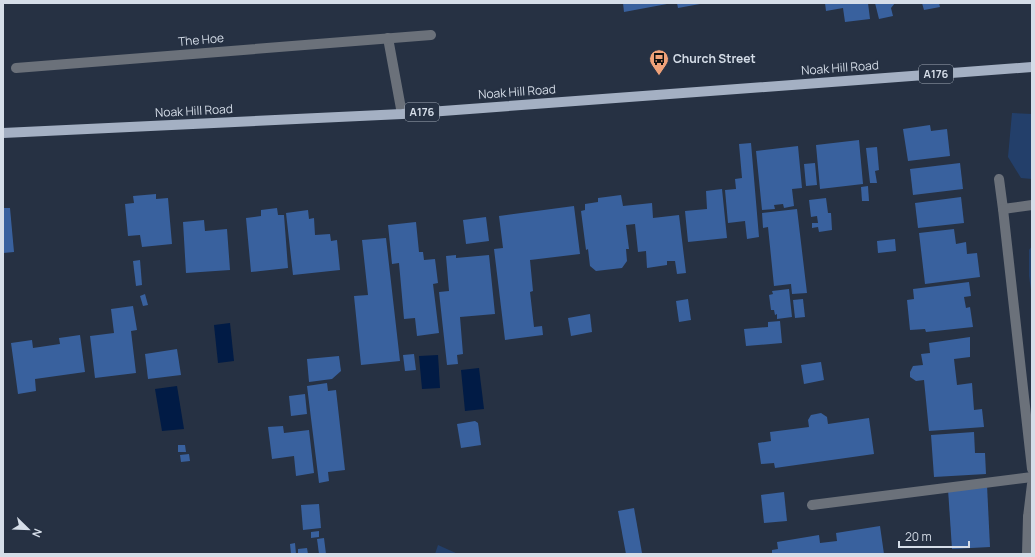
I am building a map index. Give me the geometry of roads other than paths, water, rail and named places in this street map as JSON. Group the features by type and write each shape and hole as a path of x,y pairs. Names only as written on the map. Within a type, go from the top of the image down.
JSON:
{"main road":[{"name":"Noak Hill Road","path":"3,133 402,114 1032,67"}],"street":[{"name":"The Hoe","path":"16,68 432,34"},
{"path":"388,38 402,114"},
{"path":"999,179 1032,469"},
{"path":"1003,209 1032,205"},
{"path":"812,506 1032,477"},
{"path":"1027,554 1032,484"}],"place":[{"name":"Church Street","path":"659,76"}]}
